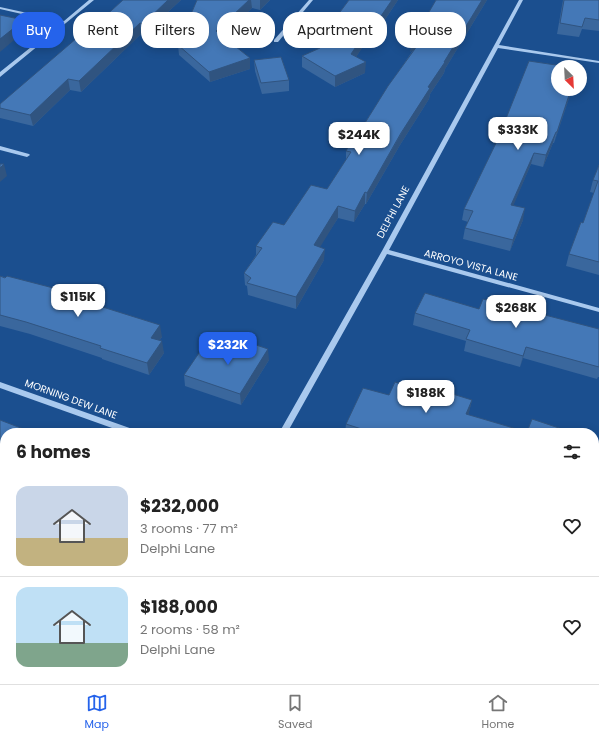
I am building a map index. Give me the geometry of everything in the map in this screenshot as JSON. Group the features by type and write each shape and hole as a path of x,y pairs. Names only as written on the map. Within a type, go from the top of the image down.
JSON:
{"street":[{"path":"65,21 92,0"},
{"path":"276,41 311,0"},
{"name":"DELPHI LANE","path":"287,428 521,0"},
{"path":"0,8 18,12"},
{"path":"496,46 599,62"},
{"path":"0,75 33,48"},
{"path":"0,148 27,155"},
{"name":"ARROYO VISTA LANE","path":"385,251 599,310"},
{"name":"MORNING DEW LANE","path":"0,385 121,428"}],"building":[{"path":"123,0 168,0 156,12 141,12 141,23 133,30 133,12 110,12"},
{"path":"197,0 249,0 236,12 217,12 216,31 217,48 237,48 250,58 209,72 181,48 209,48 209,12 192,12"},
{"path":"349,0 392,0 384,12 340,12"},
{"path":"436,0 482,0 466,26 466,12 429,12"},
{"path":"564,0 599,0 599,20 585,18 582,27 560,23"},
{"path":"0,15 12,18 12,30 0,39"},
{"path":"73,41 73,48 114,48 79,81 68,79 30,115 0,108 0,104"},
{"path":"320,48 355,48 351,54 366,62 335,76 302,56"},
{"path":"416,48 453,48 355,211 338,206 314,245 325,249 296,297 247,283 251,278 244,273 262,248 256,246 273,222 284,225 311,185 327,189 351,152 346,151 357,130 360,131 388,86"},
{"path":"281,57 289,80 261,83 254,60"},
{"path":"529,61 551,64 551,96 569,96 557,132 546,155 534,153 511,205 525,208 513,240 465,228 473,211 464,209 497,141"},
{"path":"599,165 599,262 569,254 581,222 583,223 598,181 593,180"},
{"path":"0,276 5,278 7,276 97,299 93,304 160,325 151,338 162,341 147,363 100,348 101,346 0,315"},
{"path":"425,293 479,309 483,299 599,329 599,367 526,347 523,356 466,339 470,330 415,313"},
{"path":"232,337 268,349 240,394 184,375 201,350 220,356"},
{"path":"395,382 441,397 443,391 472,400 466,414 513,428 358,428 346,424 363,388 389,395"},
{"path":"532,419 559,428 529,428"},
{"path":"0,420 21,428 0,428"}]}
